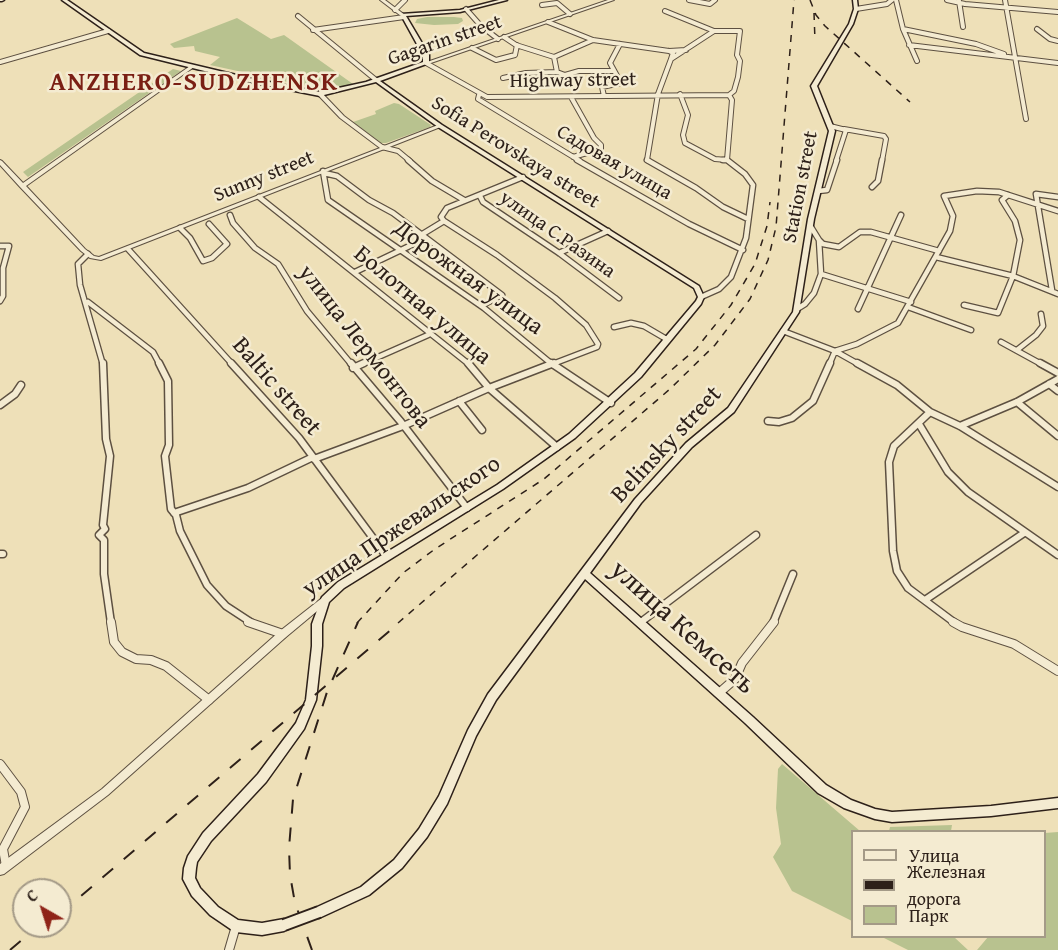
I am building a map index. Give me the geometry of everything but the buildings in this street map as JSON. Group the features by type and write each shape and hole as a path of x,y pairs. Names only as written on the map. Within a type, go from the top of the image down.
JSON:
{"main road":[{"path":"64,0 142,54 192,68 320,94"},
{"path":"426,63 426,55 403,16 466,9 505,0"},
{"path":"855,0 856,9"},
{"name":"Station street","path":"796,311 818,191 832,131 814,86 851,24 856,9"},
{"name":"Gagarin street","path":"320,94 376,80 426,63"},
{"name":"Sofia Perovskaya street","path":"376,80 440,126 697,286 701,297"},
{"name":"улица Пржевальского","path":"324,600 341,585 467,508 557,447 611,403 638,375 701,297"},
{"name":"Belinsky street","path":"585,574 638,501 689,445 731,410 796,311"},
{"name":"улица Кемсеть","path":"236,926 262,929 284,925 319,912 371,886 398,864 423,833 443,800 472,733 492,697 585,574 641,622 822,789 848,804 874,814 892,817 1058,802"},
{"path":"236,926 214,911 196,892 189,879 192,860 207,837 270,768 300,726 311,700 317,624 324,600"}],"street":[{"path":"382,0 403,16"},
{"path":"396,10 405,0"},
{"name":"Gagarin street","path":"426,63 612,0"},
{"path":"689,0 710,4 715,0"},
{"path":"856,9 887,4 894,0 916,61"},
{"path":"947,0 1058,12"},
{"path":"1005,0 1026,119"},
{"path":"959,1 963,27"},
{"path":"542,5 557,3 570,14"},
{"path":"466,9 498,39"},
{"path":"665,11 714,31 740,31 737,55 740,61 738,77 734,91 729,94 732,100 727,160"},
{"name":"Sofia Perovskaya street","path":"298,16 376,80"},
{"path":"313,30 403,16"},
{"path":"548,22 592,40 669,51 686,50"},
{"path":"903,29 976,44 1017,58"},
{"path":"1037,29 1050,39 1058,41"},
{"path":"0,62 106,30"},
{"path":"671,59 714,31"},
{"path":"504,37 518,45 554,57 592,40"},
{"path":"604,96 602,87 621,83 621,79 613,71 610,63 620,44"},
{"path":"472,48 496,60 515,55 518,45"},
{"path":"909,45 1058,63"},
{"path":"669,51 673,53 658,94 646,160 748,219"},
{"path":"554,57 557,72"},
{"name":"Highway street","path":"426,63 479,95 502,98 729,94"},
{"path":"22,186 192,68"},
{"path":"502,78 526,73 557,72 565,75 579,71 613,71"},
{"path":"320,94 348,122 382,147 398,152 432,181 464,200"},
{"path":"680,94 688,115 685,142 715,159 727,160 745,174 753,185 742,250 731,277 719,289 701,297"},
{"name":"Садовая улица","path":"479,95 478,99 487,106 573,157 689,224 742,250"},
{"path":"571,97 594,138 601,145 601,149 573,157"},
{"name":"Sunny street","path":"88,254 99,259 128,249 440,126"},
{"path":"831,126 884,136 886,139 878,181 872,186"},
{"path":"818,191 827,190 846,130 844,129"},
{"path":"0,162 88,254 78,264 85,299 103,362 106,439 110,456 103,525 105,529 99,535 104,540 104,574 114,642 122,652 166,666 209,700"},
{"path":"323,172 337,176 345,184 393,213 502,295 481,306"},
{"name":"Дорожная улица","path":"323,172 328,200 481,306 551,364 611,403"},
{"path":"174,513 248,488 314,458 403,426 489,388 597,347 598,344 586,325 555,298 441,217 447,208 523,177"},
{"path":"768,421 779,422 792,418 813,400 835,351 857,344 898,323 950,231 953,216 944,196 977,191 1008,195 1058,211"},
{"path":"1052,290 1036,194 1058,197"},
{"path":"964,305 998,313 1013,276 1020,240 1015,221 1002,200 1008,195"},
{"name":"улица С.Разина","path":"480,196 483,202 559,253 619,298"},
{"name":"Болотная улица","path":"259,197 464,358 489,388 557,447"},
{"name":"улица Лермонтова","path":"230,214 233,223 255,248 278,264 307,310 467,508"},
{"path":"858,309 901,215"},
{"path":"355,272 420,241 421,235 444,221"},
{"path":"180,228 190,238 203,261 212,258 227,244 209,224"},
{"path":"811,227 823,244 839,247 860,232 871,232 939,251"},
{"path":"559,253 608,231"},
{"path":"796,311 814,293 821,274 819,240"},
{"path":"0,246 9,246 3,268 3,296 0,301"},
{"name":"Baltic street","path":"128,249 299,438 387,557"},
{"path":"936,257 1013,276 1058,294"},
{"path":"821,274 867,289 971,330"},
{"path":"85,299 92,307 153,352 168,381 169,445 165,456 171,509 191,555 213,592 226,606 249,622 283,634"},
{"path":"1017,350 1036,335 1043,326 1041,314"},
{"path":"614,327 631,323 644,326 668,340"},
{"path":"353,368 428,335 430,331"},
{"path":"783,331 835,351 897,385 930,412 960,426 1058,487"},
{"path":"1001,342 1058,373"},
{"path":"960,426 1017,402 1058,379"},
{"path":"1048,384 1058,391"},
{"path":"0,405 15,394 21,385"},
{"path":"459,401 482,430"},
{"path":"1017,402 1058,436"},
{"path":"930,412 894,446 890,462 893,551 897,571 908,588 962,627 1014,644 1058,671"},
{"path":"919,424 948,472 968,492 1058,555"},
{"path":"925,600 1024,533"},
{"path":"641,622 756,535"},
{"path":"719,693 735,679 742,663 777,618 793,574"},
{"name":"улица Пржевальского","path":"3,868 105,792 324,600"},
{"path":"0,764 21,792 25,807 3,849 3,868"},
{"path":"229,950 236,926"}],"green space":[{"path":"454,17 462,18 463,21 458,24 434,25 415,23 417,19"},
{"path":"237,18 271,39 284,35 353,84 334,90 320,89 210,65 220,57 195,51 194,46 174,48 170,44"},
{"path":"173,69 181,71 28,177 23,172"},
{"path":"394,103 431,125 430,127 381,143 353,122 376,114 375,111"},
{"path":"782,764 859,830 851,830 851,920 792,891 773,857 781,844 776,808 778,769"},
{"path":"952,825 951,830 889,830 890,827"},
{"path":"1058,832 1058,950 977,950 987,938 1046,938 1046,833"},
{"path":"884,938 955,938 968,950 908,950"}],"railway":[{"path":"398,623 670,389 715,345 750,299 768,260 776,227 794,0"},
{"path":"810,0 816,15 825,26 910,102"},
{"path":"814,13 815,41"},
{"path":"357,623 403,573 435,549 544,479 696,349 731,305 755,264 767,226 770,202"},
{"path":"332,680 358,622"},
{"path":"332,680 400,622"},
{"path":"72,904 332,680"},
{"path":"312,950 295,903 290,875 289,848 293,799 332,680"},
{"path":"10,950 24,938"}],"district":[{"name":"ANZHERO-SUDZHENSK","path":"194,83"}]}
